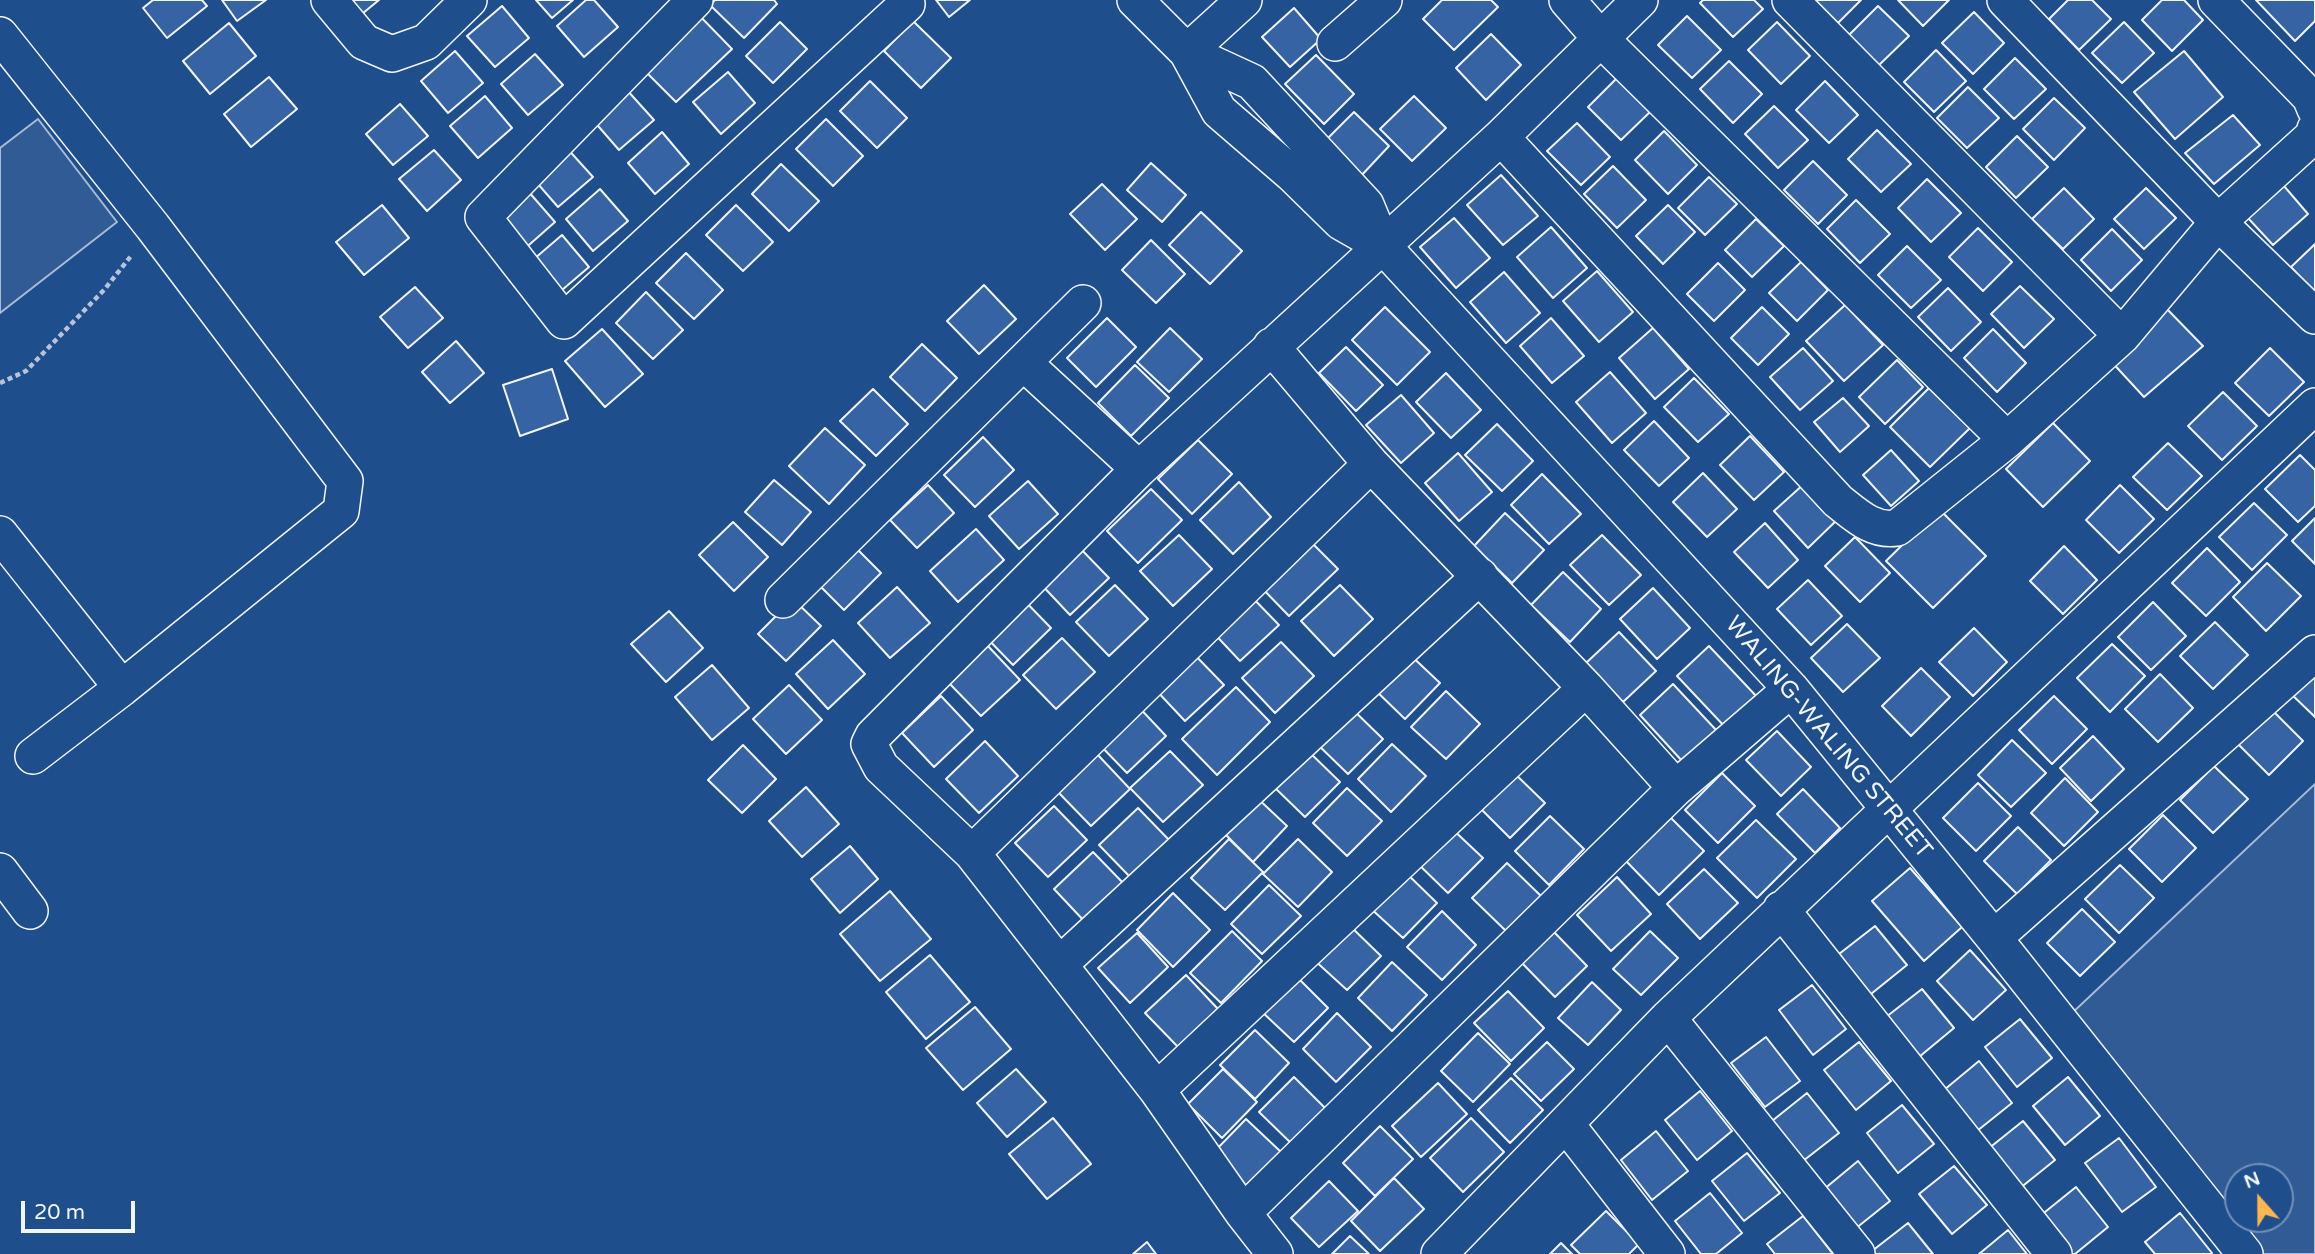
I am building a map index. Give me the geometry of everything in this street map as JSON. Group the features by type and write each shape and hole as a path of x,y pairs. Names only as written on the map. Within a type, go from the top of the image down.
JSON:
{"street":[{"path":"329,0 364,42 392,54 426,41 468,0"},
{"path":"695,0 483,217 564,321 907,4 904,0"},
{"path":"1135,0 1187,52 1244,0"},
{"path":"1335,43 1384,0"},
{"path":"1567,0 1601,39 2007,440"},
{"path":"1275,1254 1157,1090 972,853 881,767 869,744 873,736 1139,469 1501,137 1640,0"},
{"path":"1790,0 2122,336"},
{"path":"2005,0 2218,222 2315,316"},
{"path":"2216,0 2310,97 2315,109"},
{"path":"0,35 153,227 345,481 341,511 122,688 33,756"},
{"name":"WALING-WALING STREET","path":"1187,52 1252,82 1366,205 1383,246"},
{"name":"WALING-WALING STREET","path":"1187,52 1219,111 1292,174 1341,222 1383,246 1791,689 1994,937 2245,1254"},
{"path":"1501,137 1838,501 1869,524 1885,530 1897,528 2007,440 2122,336 2218,222 2313,136 2315,130"},
{"path":"783,600 1083,303"},
{"path":"1271,346 1371,464 1586,688 1676,788"},
{"path":"1024,363 1139,469"},
{"path":"1457,1248 1566,1124 1668,1018 2315,406"},
{"path":"972,853 1371,464"},
{"path":"0,534 122,688"},
{"path":"1060,964 1480,576"},
{"path":"1994,937 2315,653"},
{"path":"1157,1090 1586,688"},
{"path":"1243,1213 1676,788 1791,689"},
{"path":"0,871 30,911"},
{"path":"1781,909 2054,1254"},
{"path":"1668,1018 1857,1254"},
{"path":"1566,1124 1667,1254"}],"path":[{"path":"0,383 26,371 104,290 153,227"}],"shaded area":[{"path":"38,119 117,222 0,313 0,148"},
{"path":"2315,784 2315,1254 2225,1254 2052,1032"}],"building":[{"path":"153,0 202,0 207,6 167,38 143,8"},
{"path":"222,0 266,0 237,21"},
{"path":"333,0 379,0 351,23"},
{"path":"536,0 573,0 552,18"},
{"path":"586,0 594,0 618,27 584,57 557,26"},
{"path":"715,0 774,0 777,4 744,38 710,5"},
{"path":"936,0 970,0 949,17"},
{"path":"1442,0 1491,0 1498,7 1454,50 1423,19"},
{"path":"1703,0 1754,0 1763,9 1733,37 1700,3"},
{"path":"1815,0 1861,0 1838,23"},
{"path":"1898,0 1949,0 1923,26"},
{"path":"2068,0 2092,0 2111,19 2079,50 2049,19"},
{"path":"2162,0 2184,0 2203,20 2172,51 2142,20"},
{"path":"2256,0 2315,0 2315,21 2295,41"},
{"path":"502,6 529,38 495,67 467,36"},
{"path":"1878,6 1909,36 1877,67 1847,37"},
{"path":"1294,8 1321,39 1290,67 1262,37"},
{"path":"693,9 732,49 676,102 637,63"},
{"path":"1974,12 2004,43 1973,74 1942,43"},
{"path":"1687,16 1721,50 1692,78 1658,45"},
{"path":"913,21 951,58 921,88 884,51"},
{"path":"780,22 807,49 773,83 746,56"},
{"path":"1777,22 1810,56 1781,84 1748,50"},
{"path":"2124,22 2154,53 2122,83 2092,53"},
{"path":"229,23 256,56 210,94 183,61"},
{"path":"1491,34 1521,65 1486,100 1456,68"},
{"path":"1936,50 1966,81 1934,112 1904,82"},
{"path":"455,51 483,83 448,113 421,81"},
{"path":"2184,51 2223,97 2175,139 2134,92"},
{"path":"535,54 563,85 528,115 501,84"},
{"path":"1316,55 1354,94 1324,124 1285,84"},
{"path":"2015,58 2046,89 2014,119 1984,89"},
{"path":"1729,61 1762,94 1733,123 1700,89"},
{"path":"728,72 755,103 721,134 693,102"},
{"path":"269,77 297,109 251,147 224,114"},
{"path":"1617,78 1650,112 1621,140 1588,107"},
{"path":"870,81 907,118 877,148 840,111"},
{"path":"1825,81 1858,115 1829,143 1796,110"},
{"path":"1968,87 1999,118 1967,148 1937,118"},
{"path":"626,89 654,120 619,150 592,119"},
{"path":"485,96 512,128 478,158 450,126"},
{"path":"1414,96 1446,128 1412,161 1380,129"},
{"path":"2054,98 2085,128 2054,160 2023,129"},
{"path":"400,104 428,136 393,165 366,134"},
{"path":"1774,106 1808,140 1778,168 1745,134"},
{"path":"1354,112 1389,146 1360,177 1324,142"},
{"path":"2233,115 2260,145 2214,184 2185,153"},
{"path":"826,119 863,156 833,186 796,149"},
{"path":"1577,123 1610,157 1581,185 1547,151"},
{"path":"1877,130 1911,164 1881,192 1848,159"},
{"path":"1664,131 1697,165 1668,194 1635,160"},
{"path":"662,132 689,164 655,194 628,163"},
{"path":"2017,136 2048,167 2016,198 1986,167"},
{"path":"565,146 593,177 558,207 531,176"},
{"path":"434,150 461,180 427,211 399,179"},
{"path":"1813,161 1847,195 1818,224 1784,190"},
{"path":"1151,163 1186,195 1162,222 1127,190"},
{"path":"781,164 819,201 789,231 752,194"},
{"path":"1613,166 1646,200 1617,228 1584,194"},
{"path":"1501,175 1538,216 1503,245 1467,205"},
{"path":"1709,177 1737,204 1705,235 1678,208"},
{"path":"1927,179 1961,213 1931,242 1898,208"},
{"path":"1102,184 1137,219 1105,250 1070,214"},
{"path":"2284,186 2308,214 2273,245 2248,218"},
{"path":"2064,188 2094,219 2063,249 2032,219"},
{"path":"2146,188 2176,218 2144,249 2114,219"},
{"path":"600,189 628,221 593,251 566,219"},
{"path":"528,191 555,222 521,252 493,221"},
{"path":"1856,200 1890,234 1860,263 1827,229"},
{"path":"382,205 409,238 364,275 336,242"},
{"path":"736,205 773,242 743,271 706,235"},
{"path":"1668,205 1695,232 1663,264 1636,236"},
{"path":"1201,212 1242,251 1210,284 1169,245"},
{"path":"1454,218 1490,258 1456,288 1420,247"},
{"path":"1756,219 1784,246 1752,277 1725,250"},
{"path":"1551,227 1587,268 1553,298 1517,257"},
{"path":"1978,228 2012,262 1983,291 1949,257"},
{"path":"2112,229 2142,260 2111,291 2081,260"},
{"path":"562,235 589,267 555,296 527,265"},
{"path":"1151,240 1185,274 1156,303 1122,270"},
{"path":"2315,244 2315,293 2291,267"},
{"path":"1907,246 1941,280 1911,308 1878,275"},
{"path":"686,253 723,290 694,319 656,283"},
{"path":"1801,262 1828,290 1797,321 1769,293"},
{"path":"1718,263 1745,290 1714,321 1687,294"},
{"path":"1597,271 1633,312 1599,342 1563,301"},
{"path":"1504,272 1540,313 1506,343 1470,302"},
{"path":"984,285 1016,319 979,354 947,321"},
{"path":"2020,286 2054,319 2024,348 1991,314"},
{"path":"415,287 443,318 408,348 380,317"},
{"path":"1948,288 1981,322 1951,351 1918,317"},
{"path":"646,292 683,330 653,359 616,323"},
{"path":"1845,305 1883,345 1844,381 1806,341"},
{"path":"1385,307 1430,352 1397,385 1352,340"},
{"path":"1762,307 1789,334 1758,365 1731,338"},
{"path":"2165,307 2203,346 2144,397 2108,358"},
{"path":"1107,318 1136,347 1096,387 1067,358"},
{"path":"1551,318 1584,356 1552,383 1520,346"},
{"path":"1170,328 1202,359 1169,392 1137,362"},
{"path":"1653,328 1689,369 1655,399 1619,358"},
{"path":"602,329 643,374 605,407 565,361"},
{"path":"1993,329 2026,363 1997,392 1964,358"},
{"path":"456,341 484,373 450,403 422,372"},
{"path":"922,344 957,378 925,411 890,377"},
{"path":"1346,347 1383,385 1356,411 1319,373"},
{"path":"1803,348 1833,381 1800,410 1770,377"},
{"path":"2270,348 2304,382 2269,416 2235,383"},
{"path":"1897,360 1923,387 1885,424 1859,397"},
{"path":"1135,365 1169,398 1131,436 1098,403"},
{"path":"552,369 568,419 520,436 503,385"},
{"path":"1610,372 1646,413 1612,443 1576,402"},
{"path":"1446,373 1481,410 1451,438 1416,402"},
{"path":"1694,378 1729,414 1698,442 1664,407"},
{"path":"1929,388 1970,428 1930,467 1890,427"},
{"path":"873,389 908,424 876,456 840,421"},
{"path":"2223,392 2257,426 2222,460 2188,426"},
{"path":"1401,395 1434,433 1401,463 1366,425"},
{"path":"1843,398 1869,426 1840,452 1814,422"},
{"path":"1654,421 1689,458 1659,486 1624,450"},
{"path":"2053,423 2090,461 2043,507 2006,469"},
{"path":"1497,424 1533,461 1502,491 1465,455"},
{"path":"825,428 865,465 829,504 789,466"},
{"path":"1750,436 1784,472 1754,500 1720,465"},
{"path":"983,437 1014,470 975,507 944,475"},
{"path":"1198,440 1232,474 1192,514 1158,479"},
{"path":"2168,443 2202,476 2167,510 2133,477"},
{"path":"1891,450 1919,481 1891,506 1863,475"},
{"path":"1458,453 1492,492 1459,521 1425,483"},
{"path":"2300,455 2315,470 2315,506 2298,522 2265,489"},
{"path":"1703,473 1737,509 1707,537 1673,502"},
{"path":"1542,474 1581,514 1549,544 1511,505"},
{"path":"774,480 811,512 782,545 745,512"},
{"path":"1028,481 1058,514 1019,549 989,516"},
{"path":"1239,482 1271,517 1233,554 1200,520"},
{"path":"1805,483 1838,519 1808,548 1774,511"},
{"path":"928,485 954,513 917,548 890,520"},
{"path":"2120,485 2154,519 2119,553 2086,520"},
{"path":"1151,489 1182,520 1138,563 1107,531"},
{"path":"2254,503 2287,535 2252,570 2219,537"},
{"path":"1939,509 1986,556 1933,608 1886,561"},
{"path":"1505,513 1544,550 1512,583 1474,546"},
{"path":"2315,518 2315,564 2292,541"},
{"path":"733,522 768,557 734,591 699,555"},
{"path":"1765,523 1798,560 1768,588 1734,552"},
{"path":"976,529 1004,560 958,602 930,571"},
{"path":"1179,535 1212,569 1173,606 1140,571"},
{"path":"1602,535 1641,575 1609,605 1570,565"},
{"path":"1305,536 1338,569 1289,616 1257,583"},
{"path":"1855,537 1890,573 1860,602 1825,566"},
{"path":"852,544 881,573 844,610 815,581"},
{"path":"1076,544 1109,578 1070,615 1037,580"},
{"path":"2064,546 2097,580 2063,614 2030,581"},
{"path":"2207,548 2240,582 2206,616 2172,583"},
{"path":"2267,563 2301,596 2266,631 2233,597"},
{"path":"1563,572 1601,609 1570,642 1531,605"},
{"path":"1808,580 1842,616 1811,645 1777,609"},
{"path":"1115,585 1148,619 1109,656 1076,622"},
{"path":"1340,585 1373,619 1334,656 1301,621"},
{"path":"897,587 930,623 890,658 858,623"},
{"path":"1653,588 1690,628 1657,659 1620,619"},
{"path":"1246,591 1279,625 1240,661 1208,627"},
{"path":"1018,594 1051,628 1013,665 980,631"},
{"path":"793,599 821,626 786,661 758,634"},
{"path":"2153,602 2186,636 2151,670 2118,637"},
{"path":"669,611 703,648 666,682 631,644"},
{"path":"2215,622 2248,655 2213,689 2180,656"},
{"path":"1847,624 1880,658 1843,692 1811,658"},
{"path":"1974,628 2007,662 1973,696 1939,662"},
{"path":"1619,632 1656,671 1623,702 1586,663"},
{"path":"1062,638 1095,672 1056,709 1023,675"},
{"path":"833,640 865,674 828,709 796,674"},
{"path":"1281,642 1314,676 1275,713 1242,678"},
{"path":"2112,644 2145,676 2110,712 2077,678"},
{"path":"987,645 1020,680 981,716 948,682"},
{"path":"1709,646 1758,698 1726,728 1677,676"},
{"path":"1405,650 1440,683 1405,719 1371,686"},
{"path":"1191,651 1224,685 1185,721 1153,687"},
{"path":"2315,663 2315,717 2287,690"},
{"path":"712,665 749,708 712,740 675,697"},
{"path":"1921,668 1950,697 1911,736 1882,706"},
{"path":"2160,674 2193,708 2158,742 2125,709"},
{"path":"1673,684 1717,731 1683,762 1640,715"},
{"path":"789,685 822,720 786,754 753,719"},
{"path":"1236,687 1270,722 1217,775 1182,739"},
{"path":"1446,691 1480,724 1446,759 1411,727"},
{"path":"941,696 973,730 934,767 902,733"},
{"path":"2054,696 2087,729 2052,764 2019,730"},
{"path":"1133,701 1166,736 1127,773 1094,739"},
{"path":"1348,705 1383,739 1348,774 1314,741"},
{"path":"2270,708 2303,741 2269,775 2236,742"},
{"path":"1777,731 1811,767 1781,796 1746,760"},
{"path":"2093,736 2124,769 2091,801 2060,768"},
{"path":"2012,740 2046,773 2011,807 1978,775"},
{"path":"985,741 1018,776 979,813 946,779"},
{"path":"1392,744 1426,776 1391,812 1358,779"},
{"path":"743,745 776,779 742,813 708,780"},
{"path":"1306,749 1340,782 1305,817 1271,784"},
{"path":"1170,751 1203,785 1163,822 1130,788"},
{"path":"1097,754 1130,789 1091,826 1058,792"},
{"path":"2214,766 2248,799 2213,833 2180,800"},
{"path":"1511,770 1545,803 1510,838 1477,805"},
{"path":"1722,773 1755,806 1718,843 1685,810"},
{"path":"2065,778 2098,812 2064,846 2031,813"},
{"path":"1978,783 2011,816 1976,851 1943,818"},
{"path":"806,787 839,824 802,857 769,821"},
{"path":"1347,788 1382,821 1347,856 1313,823"},
{"path":"1803,789 1840,828 1815,853 1777,814"},
{"path":"1253,794 1287,826 1253,862 1219,828"},
{"path":"1054,806 1087,840 1048,877 1015,843"},
{"path":"1138,808 1171,842 1133,880 1099,845"},
{"path":"2163,815 2196,848 2162,882 2129,849"},
{"path":"1550,816 1584,849 1549,885 1515,851"},
{"path":"1671,818 1704,851 1659,895 1626,861"},
{"path":"1756,820 1796,859 1757,898 1717,858"},
{"path":"1448,825 1483,858 1448,893 1414,860"},
{"path":"2018,827 2051,860 2017,894 1984,861"},
{"path":"1229,839 1263,872 1225,910 1191,878"},
{"path":"1298,839 1332,872 1298,907 1263,874"},
{"path":"850,846 878,879 840,913 811,879"},
{"path":"1093,852 1126,886 1087,924 1054,889"},
{"path":"1507,863 1541,896 1506,931 1472,898"},
{"path":"2120,865 2154,898 2119,933 2085,899"},
{"path":"1910,868 1962,927 1924,961 1872,901"},
{"path":"1704,869 1738,903 1700,939 1667,904"},
{"path":"1403,870 1437,903 1403,938 1368,906"},
{"path":"1617,877 1651,914 1611,951 1577,915"},
{"path":"1269,885 1301,916 1262,954 1231,924"},
{"path":"890,891 931,939 880,981 840,934"},
{"path":"1173,893 1210,930 1173,967 1137,930"},
{"path":"2082,909 2115,942 2080,976 2047,943"},
{"path":"1442,911 1476,945 1442,980 1407,947"},
{"path":"1347,923 1381,956 1347,990 1312,958"},
{"path":"1875,926 1907,965 1871,994 1839,954"},
{"path":"1232,931 1262,961 1221,1003 1190,973"},
{"path":"1650,931 1678,958 1641,995 1613,969"},
{"path":"1554,932 1587,966 1555,997 1522,963"},
{"path":"1137,933 1168,967 1130,1003 1098,968"},
{"path":"1970,950 2006,990 1973,1020 1937,981"},
{"path":"930,955 970,1002 926,1039 886,992"},
{"path":"1392,962 1427,995 1392,1031 1358,998"},
{"path":"1294,974 1328,1008 1294,1042 1260,1010"},
{"path":"1186,975 1218,1009 1178,1047 1145,1013"},
{"path":"1592,982 1621,1010 1588,1045 1558,1018"},
{"path":"1812,985 1846,1029 1813,1055 1779,1010"},
{"path":"1922,989 1954,1028 1919,1057 1886,1017"},
{"path":"1508,991 1544,1028 1511,1061 1474,1023"},
{"path":"975,1007 1011,1049 963,1090 926,1048"},
{"path":"1337,1013 1371,1047 1336,1082 1303,1049"},
{"path":"2020,1019 2052,1058 2017,1087 1985,1047"},
{"path":"1255,1030 1289,1063 1255,1099 1220,1065"},
{"path":"1478,1033 1510,1064 1473,1102 1441,1071"},
{"path":"1766,1037 1800,1081 1765,1107 1731,1063"},
{"path":"1547,1042 1574,1069 1541,1101 1514,1074"},
{"path":"1859,1042 1891,1081 1856,1110 1824,1070"},
{"path":"1979,1061 2012,1103 1977,1131 1944,1090"},
{"path":"1016,1069 1046,1102 1007,1137 977,1103"},
{"path":"1223,1069 1257,1102 1222,1138 1188,1104"},
{"path":"1294,1077 1327,1110 1294,1146 1259,1112"},
{"path":"2068,1077 2100,1116 2065,1145 2033,1106"},
{"path":"1511,1078 1543,1110 1510,1143 1478,1110"},
{"path":"1438,1083 1467,1114 1421,1157 1392,1126"},
{"path":"1700,1091 1732,1131 1697,1160 1665,1120"},
{"path":"1807,1093 1839,1133 1803,1161 1772,1121"},
{"path":"1902,1105 1934,1144 1898,1173 1867,1133"},
{"path":"1053,1118 1091,1164 1047,1199 1009,1154"},
{"path":"1471,1118 1504,1152 1463,1192 1430,1158"},
{"path":"1246,1119 1281,1152 1247,1187 1212,1154"},
{"path":"2023,1121 2055,1160 2019,1189 1988,1149"},
{"path":"1380,1126 1413,1159 1375,1196 1343,1163"},
{"path":"1656,1131 1688,1171 1652,1200 1621,1160"},
{"path":"2119,1138 2156,1187 2122,1212 2085,1163"},
{"path":"1747,1153 1780,1193 1744,1221 1712,1181"},
{"path":"1858,1161 1890,1201 1855,1229 1823,1190"},
{"path":"1954,1166 1987,1205 1952,1234 1919,1194"},
{"path":"1394,1178 1424,1209 1380,1251 1351,1221"},
{"path":"1329,1181 1358,1211 1319,1247 1291,1218"},
{"path":"2076,1187 2108,1227 2072,1254 2040,1216"},
{"path":"1710,1193 1742,1233 1716,1254 1701,1254 1675,1221"},
{"path":"1606,1211 1639,1244 1629,1254 1580,1254 1571,1245"},
{"path":"2180,1213 2211,1254 2155,1254 2145,1242"},
{"path":"1803,1216 1833,1254 1775,1254 1767,1244"},
{"path":"1908,1223 1933,1254 1875,1254 1872,1251"},
{"path":"2008,1230 2027,1254 1979,1254"},
{"path":"1350,1236 1369,1254 1332,1254"},
{"path":"1147,1242 1156,1254 1133,1254"},
{"path":"1561,1243 1572,1254 1550,1254"}]}
